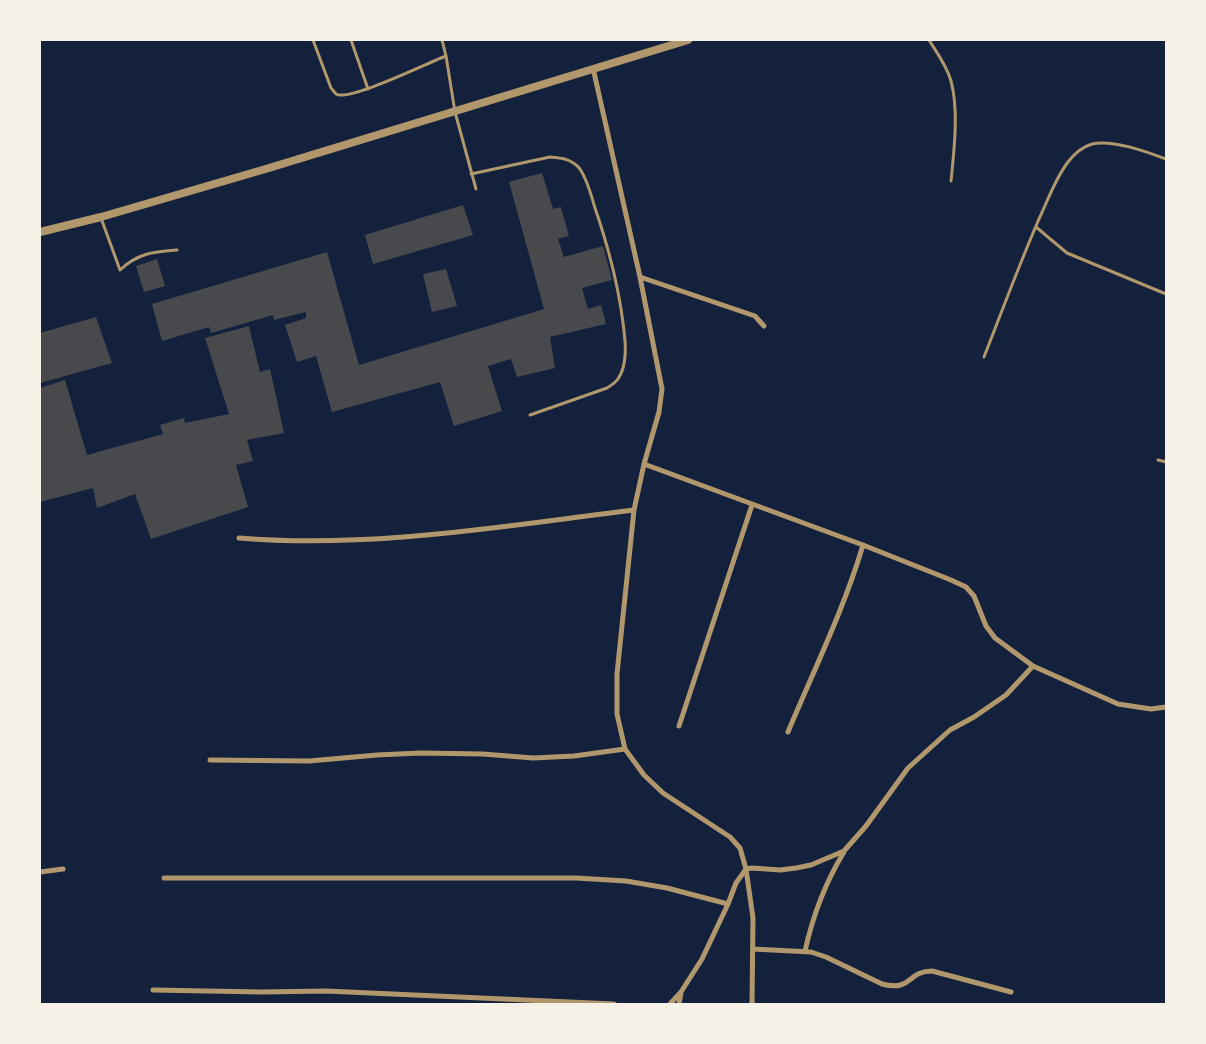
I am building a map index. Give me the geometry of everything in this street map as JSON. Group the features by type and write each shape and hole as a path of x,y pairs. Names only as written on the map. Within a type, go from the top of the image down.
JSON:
{"street":[{"path":"40,232 101,217 455,112 592,68 688,40"},
{"path":"592,68 640,277 662,388 660,412 644,464 634,510 616,674 617,714 625,749 644,775 663,793 730,837 740,848 746,870 753,918 752,1004"},
{"path":"640,277 756,316 764,326"},
{"path":"644,464 863,545 951,580 966,587 974,596 986,626 995,638 1033,666 1047,674 1118,704 1151,709 1166,707"},
{"path":"679,726 752,505"},
{"path":"239,538 284,540 389,539 634,510"},
{"path":"788,732 855,571 863,545"},
{"path":"805,951 810,926 824,888 844,852 866,826 908,768 950,730 974,717 1006,695 1033,666"},
{"path":"210,760 310,761 420,753 483,754 533,758 574,756 625,749"},
{"path":"670,1004 681,992 702,959 736,883 746,870 752,868 780,870 796,868 811,865 844,852"},
{"path":"40,872 62,869"},
{"path":"164,878 576,878 666,888 728,904"},
{"path":"753,949 805,951 826,957 892,987 898,987 907,983 923,971 1011,992"},
{"path":"152,990 326,991 614,1004"},
{"path":"679,1004 681,992"}],"lane":[{"path":"313,40 328,82 336,94 342,95 368,89 446,56"},
{"path":"351,40 368,89"},
{"path":"442,40 455,112 476,189"},
{"path":"930,40 946,69 954,98 955,135 951,182"},
{"path":"984,357 1036,227 1056,180 1066,163 1081,149 1093,144 1110,144 1166,159"},
{"path":"471,174 550,157 562,158 573,162 585,178 610,252 620,293 625,344 623,368 616,383 530,416"},
{"path":"101,217 120,270 130,260 140,255 177,250"},
{"path":"1036,227 1067,253 1166,294"},
{"path":"1158,460 1166,462"}],"building":[{"path":"542,173 553,209 561,207 569,236 558,239 564,257 603,246 612,280 582,288 588,309 601,305 606,324 550,337 555,368 517,377 511,359 488,366 502,411 454,426 440,382 332,412 316,356 297,362 285,325 306,318 306,312 274,320 273,315 211,333 209,327 162,341 152,304 327,252 359,365 544,309 509,182"},
{"path":"463,205 473,235 373,264 365,235"},
{"path":"157,259 165,286 144,292 136,266"},
{"path":"446,269 457,306 432,312 423,274"},
{"path":"96,317 112,363 40,383 40,333"},
{"path":"249,326 260,372 270,369 284,433 247,440 253,461 236,465 248,507 151,539 135,494 97,508 93,488 40,502 40,388 65,380 87,455 163,434 160,425 184,418 185,423 229,414 205,338"}]}
